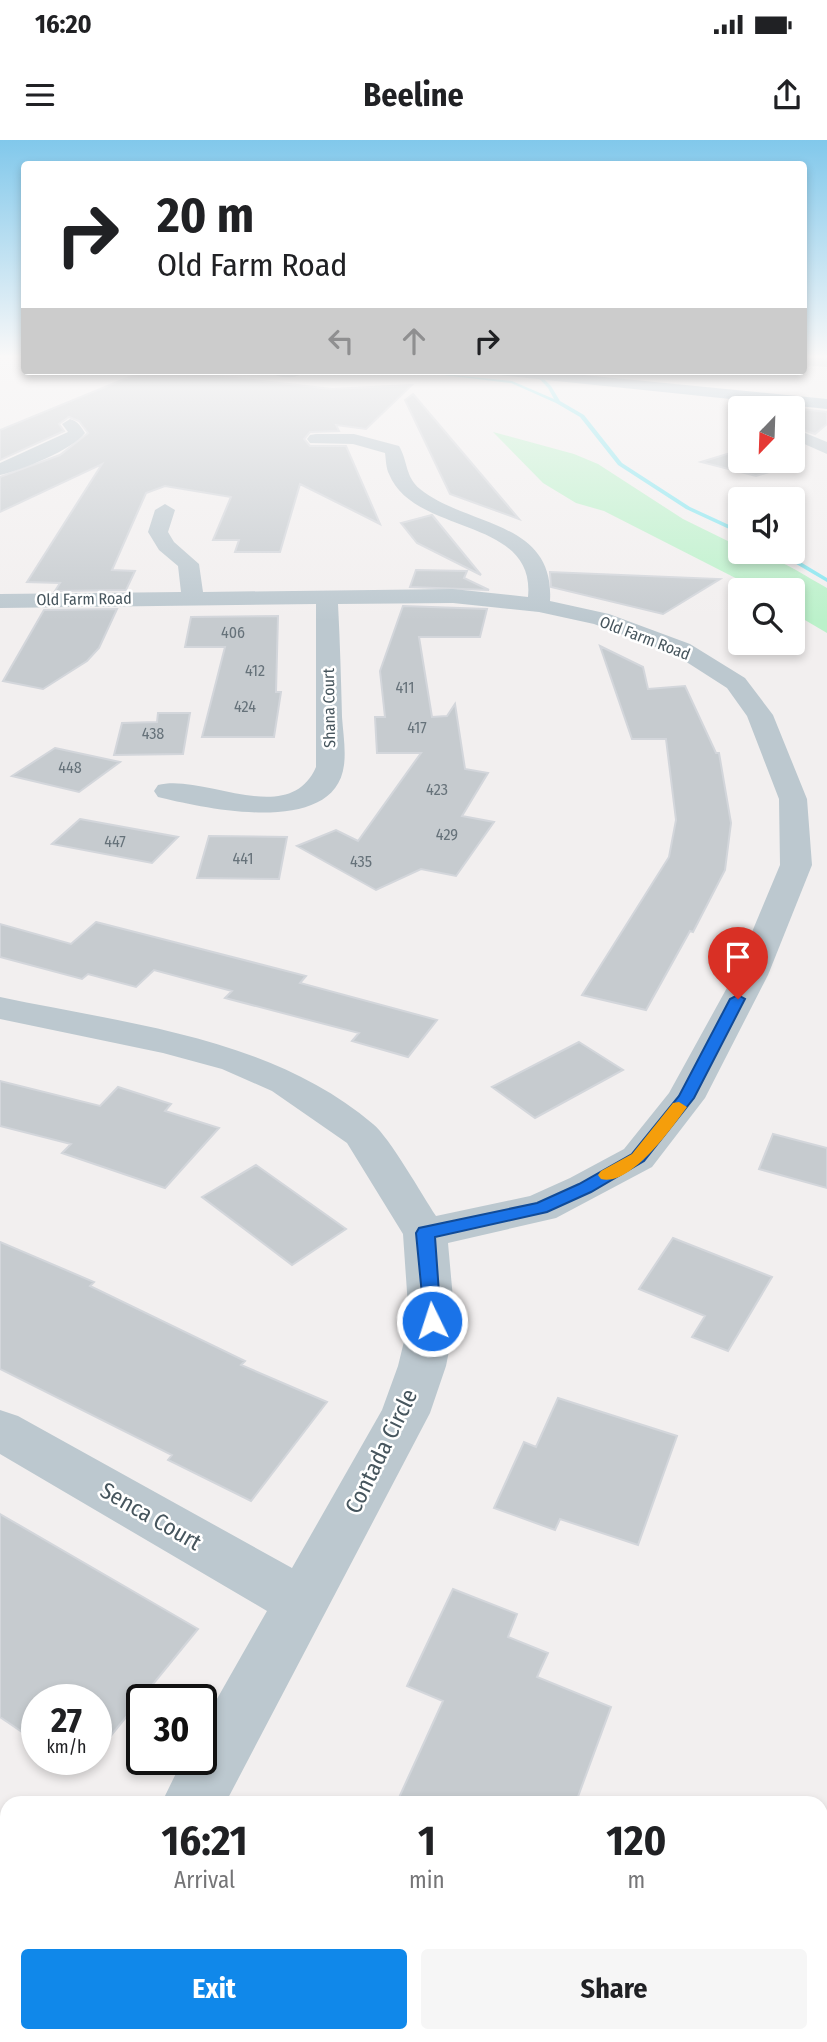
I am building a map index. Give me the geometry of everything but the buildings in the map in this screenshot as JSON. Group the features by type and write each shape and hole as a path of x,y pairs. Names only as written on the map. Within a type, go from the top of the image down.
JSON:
{"street":[{"path":"0,470 61,444"},
{"path":"371,444 393,450 397,475 409,491 438,508 503,536 528,555 540,577 538,606"},
{"path":"165,510 158,532 166,546 188,564 193,597"},
{"name":"Shana Court","path":"168,791 256,805 299,801 321,787 330,767 327,596"},
{"name":"Old Farm Road","path":"0,601 453,596 538,606 601,619 682,649 736,683 760,715 793,799 796,865 751,975 686,1098 638,1157 585,1188 541,1208 425,1233"},
{"name":"Contada Circle","path":"0,1008 168,1043 235,1061 286,1083 361,1134 425,1233 432,1321 422,1366 405,1413 196,1796"},
{"name":"Senca Court","path":"0,1430 303,1602"}],"green space":[{"path":"505,444 536,444 598,464 683,519 728,541 728,564 784,564 827,588 827,633 805,620 805,578 735,578 604,511 576,503 543,483"}],"waterway":[{"path":"604,444 620,464 688,508 728,526"},
{"path":"799,564 827,580"}],"slow traffic":[{"path":"607,1175 638,1157 679,1107"}],"route":[{"path":"432,1321 425,1233 541,1208 585,1188 638,1157 686,1098 738,999"}]}
